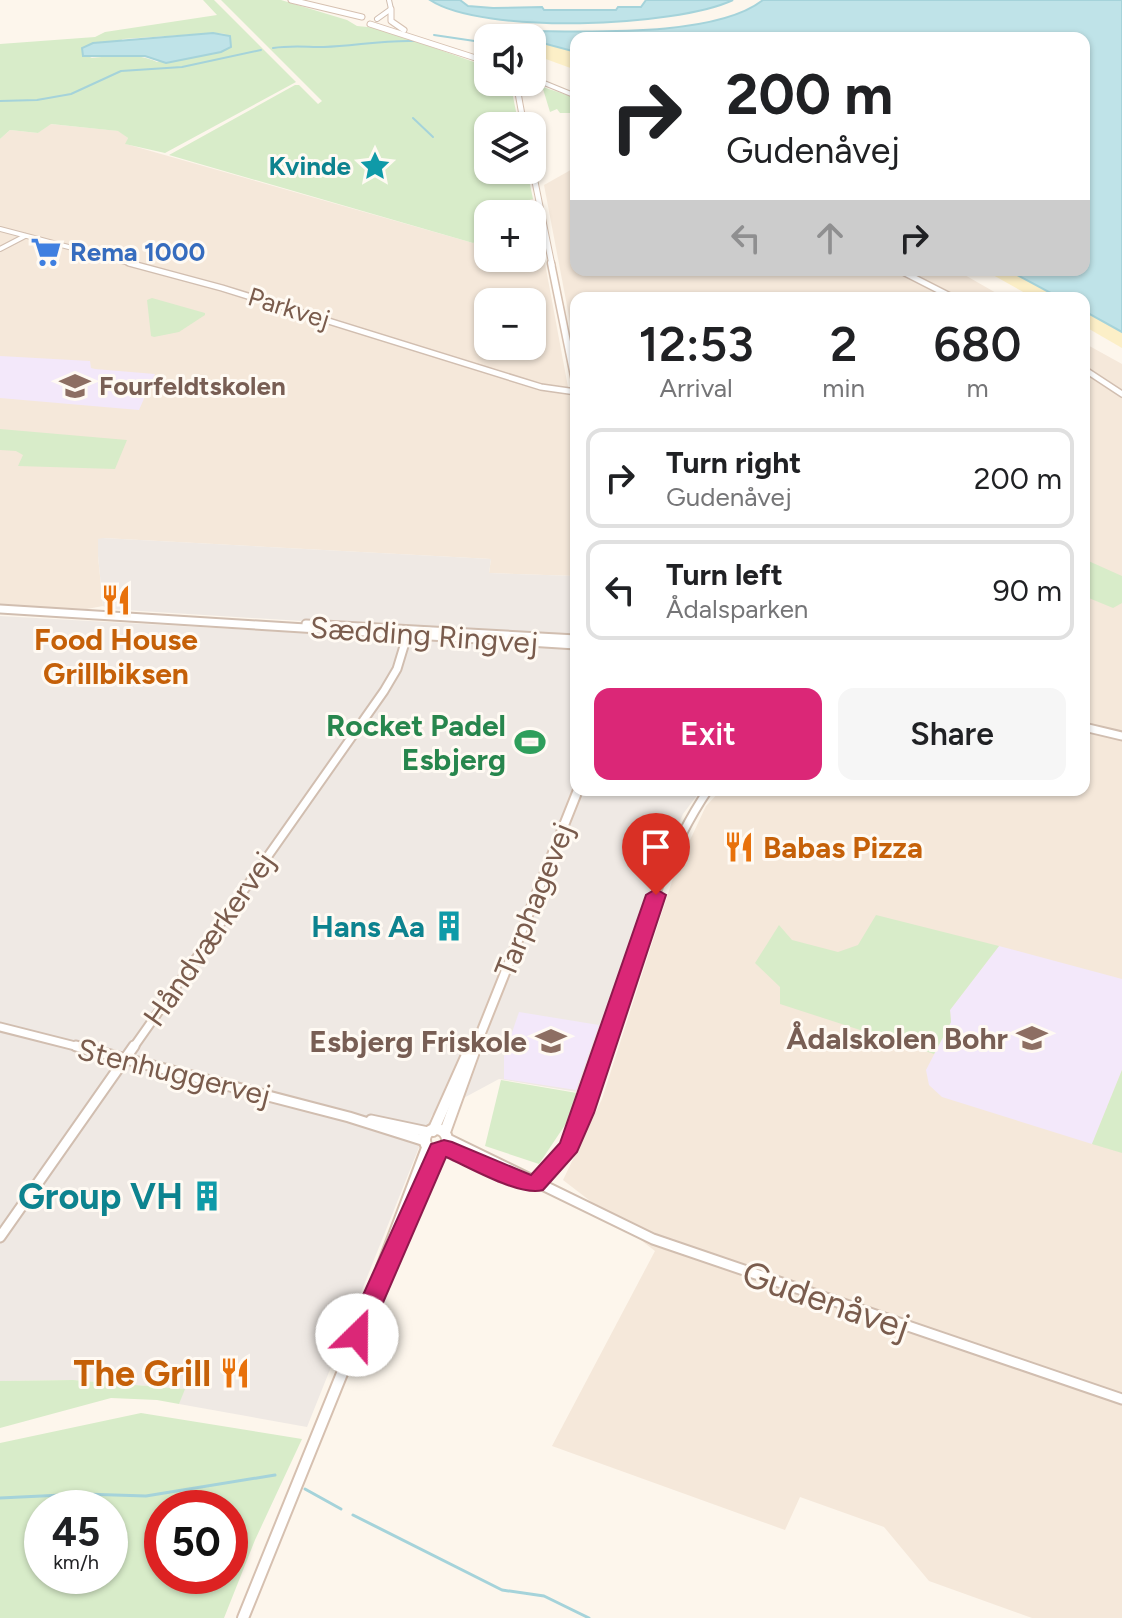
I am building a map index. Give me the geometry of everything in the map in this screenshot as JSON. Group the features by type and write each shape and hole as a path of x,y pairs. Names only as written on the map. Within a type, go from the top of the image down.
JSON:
{"main road":[{"path":"291,0 359,18 359,24 377,20 474,56"},
{"path":"391,9 390,17 394,25 431,40"},
{"path":"370,20 474,56"},
{"path":"535,184 570,359"},
{"name":"Tarphagevej","path":"243,1618 576,796"}],"street":[{"path":"370,20 391,9 389,0"},
{"path":"377,20 384,13"},
{"path":"546,82 570,92"},
{"path":"546,83 559,87"},
{"name":"Parkvej","path":"0,229 222,288 541,387 570,389"},
{"path":"0,249 25,236"},
{"path":"911,276 942,292"},
{"path":"1090,373 1122,394"},
{"name":"Sædding Ringvej","path":"0,609 570,639"},
{"name":"Sædding Ringvej","path":"272,623 407,636 570,645"},
{"name":"Håndværkervej","path":"0,1237 384,691 397,669 407,636"},
{"path":"1090,728 1122,736"},
{"path":"536,1185 559,1159 575,1134 663,874 688,820 704,796"},
{"name":"Stenhuggervej","path":"0,1027 436,1140"},
{"name":"Gudenåvej","path":"436,1140 520,1173 536,1185 639,1233 695,1255 1122,1399"}],"shaded area":[{"path":"50,124 119,131 128,138 126,144 474,243 474,272 546,272 546,269 570,398 570,576 489,573 491,559 103,538 98,556 103,606 87,609 0,606 0,139 10,130 38,133"},
{"path":"570,170 570,276 966,276 994,292 570,292 570,322 544,185"},
{"path":"1090,346 1122,364 1122,1618 1032,1618 929,1581 884,1527 800,1497 785,1530 552,1446 655,1251 563,1180 602,1099 675,872 706,806 715,796 1090,796"},
{"name":"Fourfeldtskolen","path":"0,356 90,361 91,368 95,369 155,374 139,410 0,398"},
{"path":"98,539 491,559 489,573 570,576 570,638 109,609 103,606"},
{"path":"0,616 393,638 399,641 398,648 407,649 410,641 418,638 570,648 570,796 696,796 683,814 658,869 577,1092 499,1079 432,1115 307,1427 179,1404 184,1389 73,1380 0,1381"},
{"name":"Ådalskolen Bohr","path":"999,946 1122,979 1122,1070 1092,1144 942,1097 929,1085 926,1070 951,1022 950,1010"},
{"name":"Esbjerg Friskole","path":"519,1012 599,1025 576,1090 504,1079 504,1056"}],"green space":[{"path":"203,0 214,0 296,82 165,153 125,144 128,138 118,131 51,124 38,133 10,130 0,139 0,44 95,37 105,32 217,15","holes":["226,34 157,62 133,56 90,58 123,39"]},
{"path":"221,0 281,0 347,20 357,26 378,28 474,62 474,96 513,96 516,112 474,112 474,184 530,184 533,199 474,200 473,243 169,155 295,85 299,85 318,104 322,101"},
{"path":"546,88 570,96 570,113 560,113 557,109 550,112"},
{"path":"152,298 205,315 179,332 154,337 151,336 147,300"},
{"path":"0,429 127,440 115,469 18,466 23,455 16,451 0,450"},
{"path":"1090,562 1122,576 1122,603 1113,608 1090,598"},
{"path":"876,915 999,946 950,1010 951,1022 934,1054 780,1004 780,987 755,963 779,925 792,940 838,952 858,945"},
{"path":"1122,1070 1122,1153 1092,1144"},
{"path":"501,1080 577,1093 567,1122 539,1164 485,1146"},
{"path":"73,1380 185,1389 179,1404 111,1398 0,1428 0,1381"},
{"path":"141,1413 302,1439 248,1558 248,1490 144,1490 144,1594 234,1594 224,1618 0,1618 0,1443"}],"sand":[{"path":"546,43 570,50 570,68 546,59"},
{"path":"995,276 1019,276 1049,292 1023,292"},
{"path":"1090,314 1122,332 1122,348 1090,329"}],"water":[{"path":"430,0 460,0 468,6 493,8 616,10 618,7 641,7 646,0 733,0 669,16 580,23 492,19 456,11"},
{"path":"763,0 1122,0 1122,332 1090,314 1090,292 1049,292 1019,276 1090,276 1090,32 570,32 570,50 546,44 546,31 648,30 714,21"},
{"path":"213,33 230,36 231,47 221,52 166,63 145,56 83,56 82,48 93,43"}],"waterway":[{"path":"434,35 474,41"},
{"path":"273,48 414,41"},
{"path":"0,101 37,100 71,94 121,71 182,67 261,50"},
{"path":"413,118 433,137"},
{"path":"0,1498 83,1494 146,1496 275,1475"},
{"path":"305,1489 341,1509"},
{"path":"353,1515 502,1590 544,1596 589,1618"}],"place":[{"name":"Kvinde","path":"375,166"},
{"name":"Rema 1000","path":"46,252"},
{"name":"Fourfeldtskolen","path":"75,386"},
{"name":"Food House Grillbiksen","path":"116,600"},
{"name":"Rocket Padel Esbjerg","path":"530,742"},
{"name":"Babas Pizza","path":"739,847"},
{"name":"Hans Aa","path":"449,926"},
{"name":"Ådalskolen Bohr","path":"1032,1038"},
{"name":"Esbjerg Friskole","path":"551,1041"},
{"name":"Group VH","path":"207,1196"},
{"name":"The Grill","path":"235,1373"}],"route":[{"path":"357,1335 439,1149 444,1147 536,1185 569,1146 583,1113 656,895"}]}
